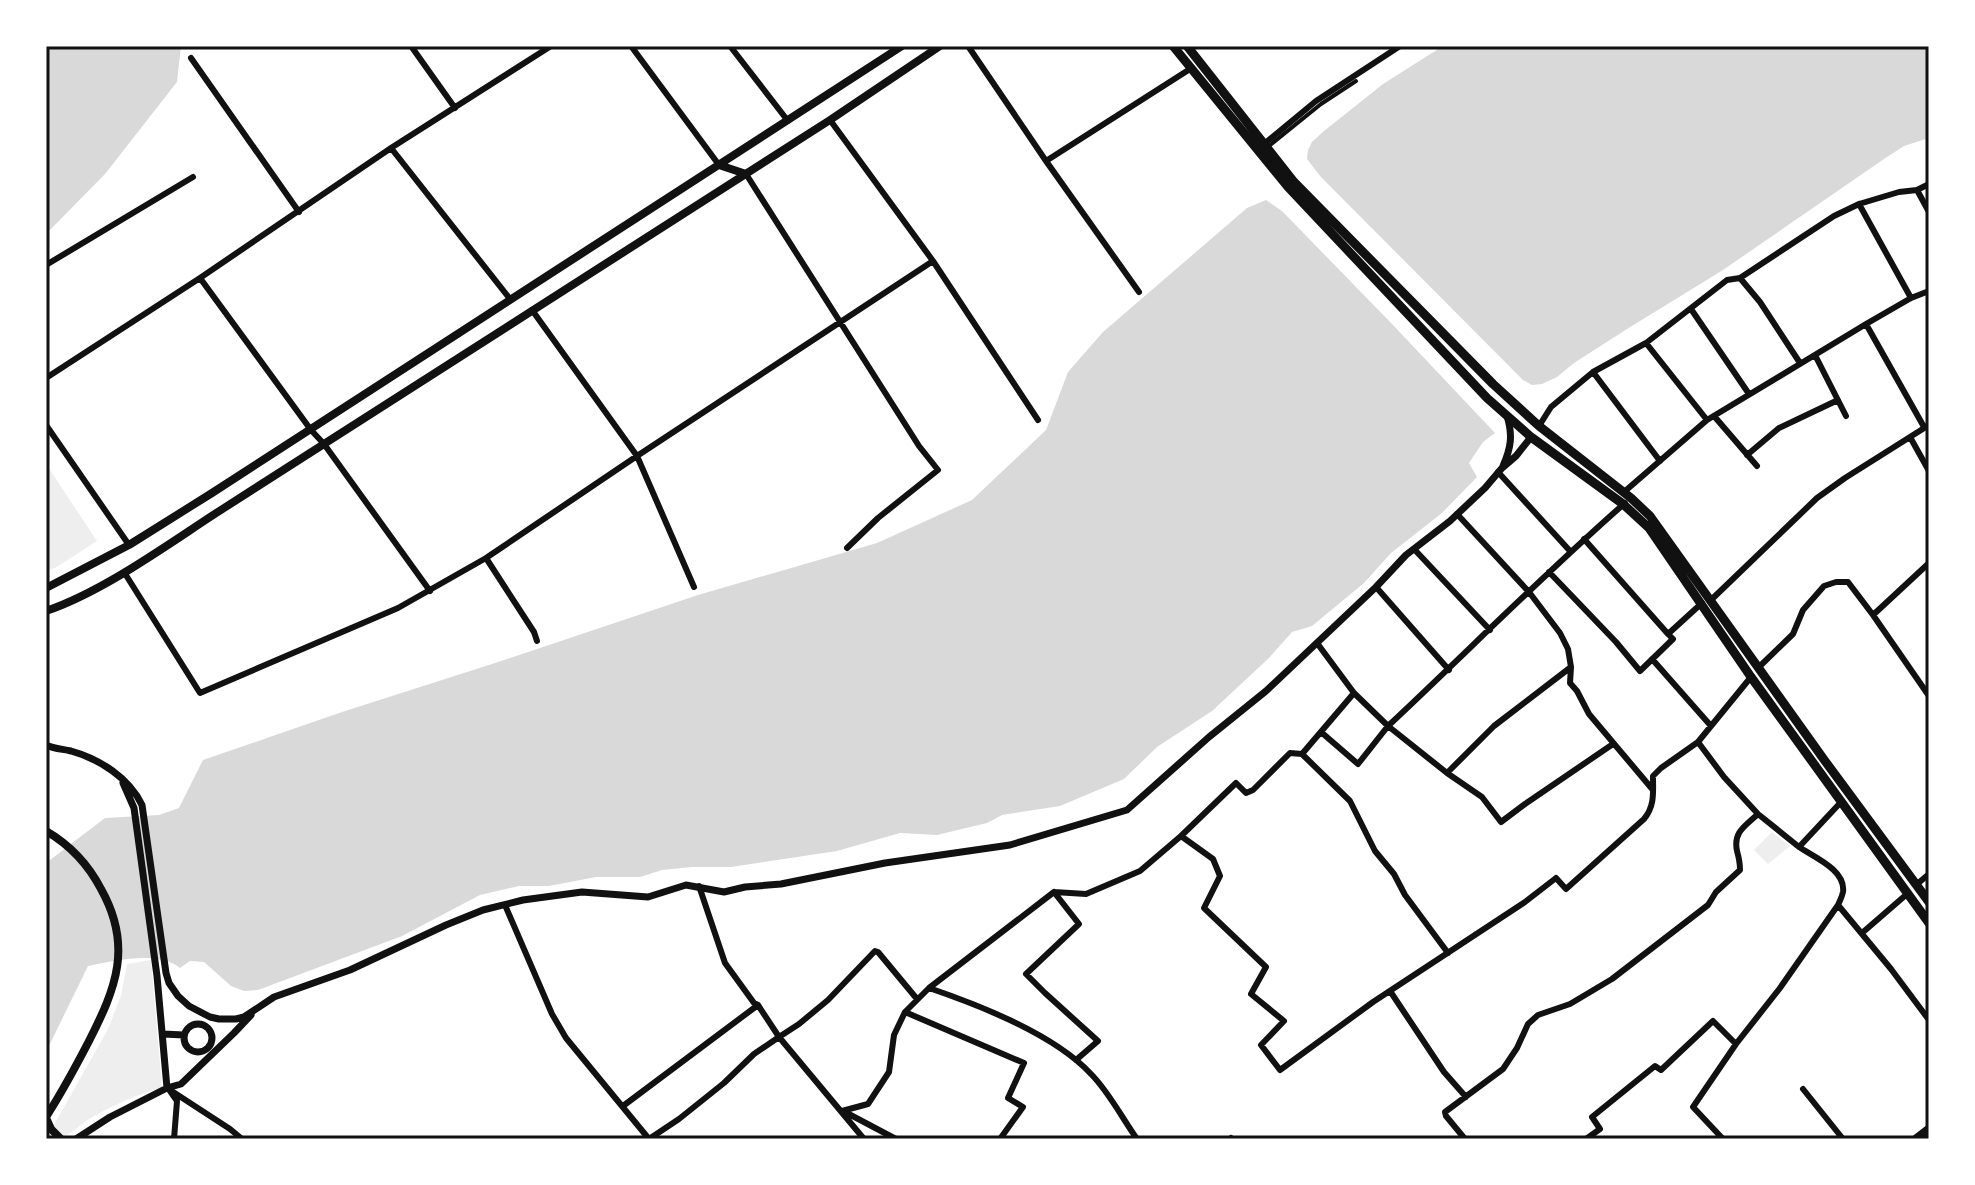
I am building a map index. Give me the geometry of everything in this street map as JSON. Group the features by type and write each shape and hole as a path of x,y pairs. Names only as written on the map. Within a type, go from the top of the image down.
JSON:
{"main road":[{"path":"46,588 129,545 311,430 902,46"},
{"path":"46,611 124,572 830,120 940,46"},
{"path":"1173,46 1290,190 1487,398 1531,437 1626,498"},
{"path":"1187,46 1294,182 1493,384 1626,498 1759,667 1929,902"},
{"path":"719,165 746,174"},
{"path":"1706,602 1751,677 1929,923"},
{"path":"46,831 62,841 83,862 105,895 117,940 117,968 110,997 69,1082 46,1118 61,1139"},
{"path":"1916,1139 1929,1129"}],"street":[{"path":"411,46 455,108"},
{"path":"46,378 391,148 551,46"},
{"path":"631,46 719,165"},
{"path":"730,46 788,121"},
{"path":"968,46 1139,292"},
{"path":"1266,146 1316,101 1400,46"},
{"path":"191,58 299,212"},
{"path":"1046,161 1190,69"},
{"path":"1266,146 1356,81"},
{"path":"830,120 933,261 1038,420"},
{"path":"391,148 510,299"},
{"path":"746,174 919,446 938,470 878,518 847,548"},
{"path":"46,265 193,177"},
{"path":"1539,426 1551,407 1593,372 1646,343 1727,280 1740,278 1834,216 1859,204 1917,190 1929,184"},
{"path":"1917,190 1929,212"},
{"path":"1859,204 1911,298"},
{"path":"124,572 200,693 398,608 486,558 933,261"},
{"path":"200,278 430,591"},
{"path":"1740,278 1760,302 1800,363"},
{"path":"1321,732 1358,764 1388,726 1584,539 1660,461 1707,420 1866,324 1929,291"},
{"path":"1691,309 1749,394"},
{"path":"532,310 637,456 694,587"},
{"path":"1668,634 1817,498 1926,426 1866,324"},
{"path":"1646,343 1707,420"},
{"path":"1815,355 1846,416"},
{"path":"1593,372 1660,461"},
{"path":"1747,455 1779,428 1838,400"},
{"path":"1500,470 1510,451 1512,434 1506,415"},
{"path":"1714,416 1757,466"},
{"path":"46,425 129,545"},
{"path":"160,977 189,1006 205,1015 236,1019 274,997 350,970 483,910 582,892 648,897 686,885 724,892 781,884 885,863 1010,845 1127,810 1266,691 1414,549 1485,488 1531,437"},
{"path":"1910,437 1929,471"},
{"path":"1500,470 1570,551"},
{"path":"1457,514 1529,592 1560,633 1568,649 1570,683 1589,714 1653,790"},
{"path":"1549,572 1640,671 1673,639 1584,539"},
{"path":"1414,549 1490,630"},
{"path":"486,558 537,641"},
{"path":"1873,615 1929,563"},
{"path":"1759,667 1793,634 1812,597 1824,586 1848,582 1929,696"},
{"path":"1376,587 1449,670"},
{"path":"1317,643 1354,693 1388,726 1482,797 1501,822 1613,744"},
{"path":"1652,659 1711,726"},
{"path":"1447,773 1494,726 1571,667"},
{"path":"1181,836 1213,859 1220,876 1204,908 1266,967 1251,994 1284,1021 1261,1045 1280,1070 1556,878 1566,889 1644,819 1654,798 1653,776 1698,742 1751,677"},
{"path":"1302,754 1354,693"},
{"path":"1698,742 1724,777 1758,814 1833,869 1844,890 1838,905 1693,1107 1723,1139"},
{"path":"46,745 105,765 136,793 160,977 167,1088 177,1101 174,1139"},
{"path":"842,1111 868,1104 889,1072 894,1035 905,1012 929,988 1054,892 1086,894 1140,871 1236,783 1246,793 1253,790 1290,753 1302,754 1350,801 1375,851 1448,953"},
{"path":"1799,847 1842,801"},
{"path":"1465,1139 1445,1112 1503,1069 1528,1024 1538,1015 1570,1004 1612,979 1708,905 1716,892 1740,870 1735,841 1738,833 1758,814"},
{"path":"1916,885 1929,874"},
{"path":"699,886 725,963 779,1037 864,1139"},
{"path":"1054,892 1079,924 1026,974 1098,1041 1076,1060"},
{"path":"1862,933 1907,894"},
{"path":"505,905 552,1014 566,1038 649,1139 724,1083 754,1054 828,1000 875,951 917,999"},
{"path":"1838,905 1929,1020"},
{"path":"929,988 1043,1037 1076,1060 1092,1075 1137,1139"},
{"path":"1390,991 1444,1072 1466,1097"},
{"path":"623,1106 758,1005"},
{"path":"76,1139 110,1117 181,1084 208,1052 234,1033 258,1007"},
{"path":"905,1012 1024,1063 1008,1098 1023,1107 1000,1139"},
{"path":"201,1024 205,1015"},
{"path":"1586,1139 1600,1129 1592,1117 1655,1066 1661,1070 1713,1021 1736,1044"},
{"path":"201,1024 207,1028 212,1040 208,1052 194,1051 184,1042 184,1035 192,1025 201,1024"},
{"path":"163,1034 184,1035"},
{"path":"167,1088 242,1139"},
{"path":"1803,1089 1843,1139"},
{"path":"842,1111 896,1139"}],"shaded area":[{"path":"46,46 181,46 177,82 105,174 46,234"},
{"path":"1443,46 1929,46 1929,138 1904,146 1723,270 1574,363 1557,377 1532,385 1523,380 1320,176 1307,159 1312,142 1324,131 1383,84"},
{"path":"1266,200 1282,211 1495,433 1483,442 1469,463 1477,477 1442,513 1391,553 1364,583 1312,626 1292,632 1212,711 1157,747 1124,779 1060,806 1002,815 987,823 937,835 900,833 837,851 731,867 662,870 640,877 596,877 549,886 519,886 480,895 402,936 258,990 244,991 231,986 204,962 190,961 180,968 160,959 135,958 88,966 46,1052 46,863 105,818 159,815 179,808 203,760 698,595 877,543 972,500 1046,430 1068,372 1103,332 1247,208"},
{"path":"46,464 97,541 46,571"},
{"path":"1772,832 1790,846 1768,864 1754,850"},
{"path":"151,960 162,1088 117,1104 66,1136 46,1139 108,1029 121,996 127,964"}]}
